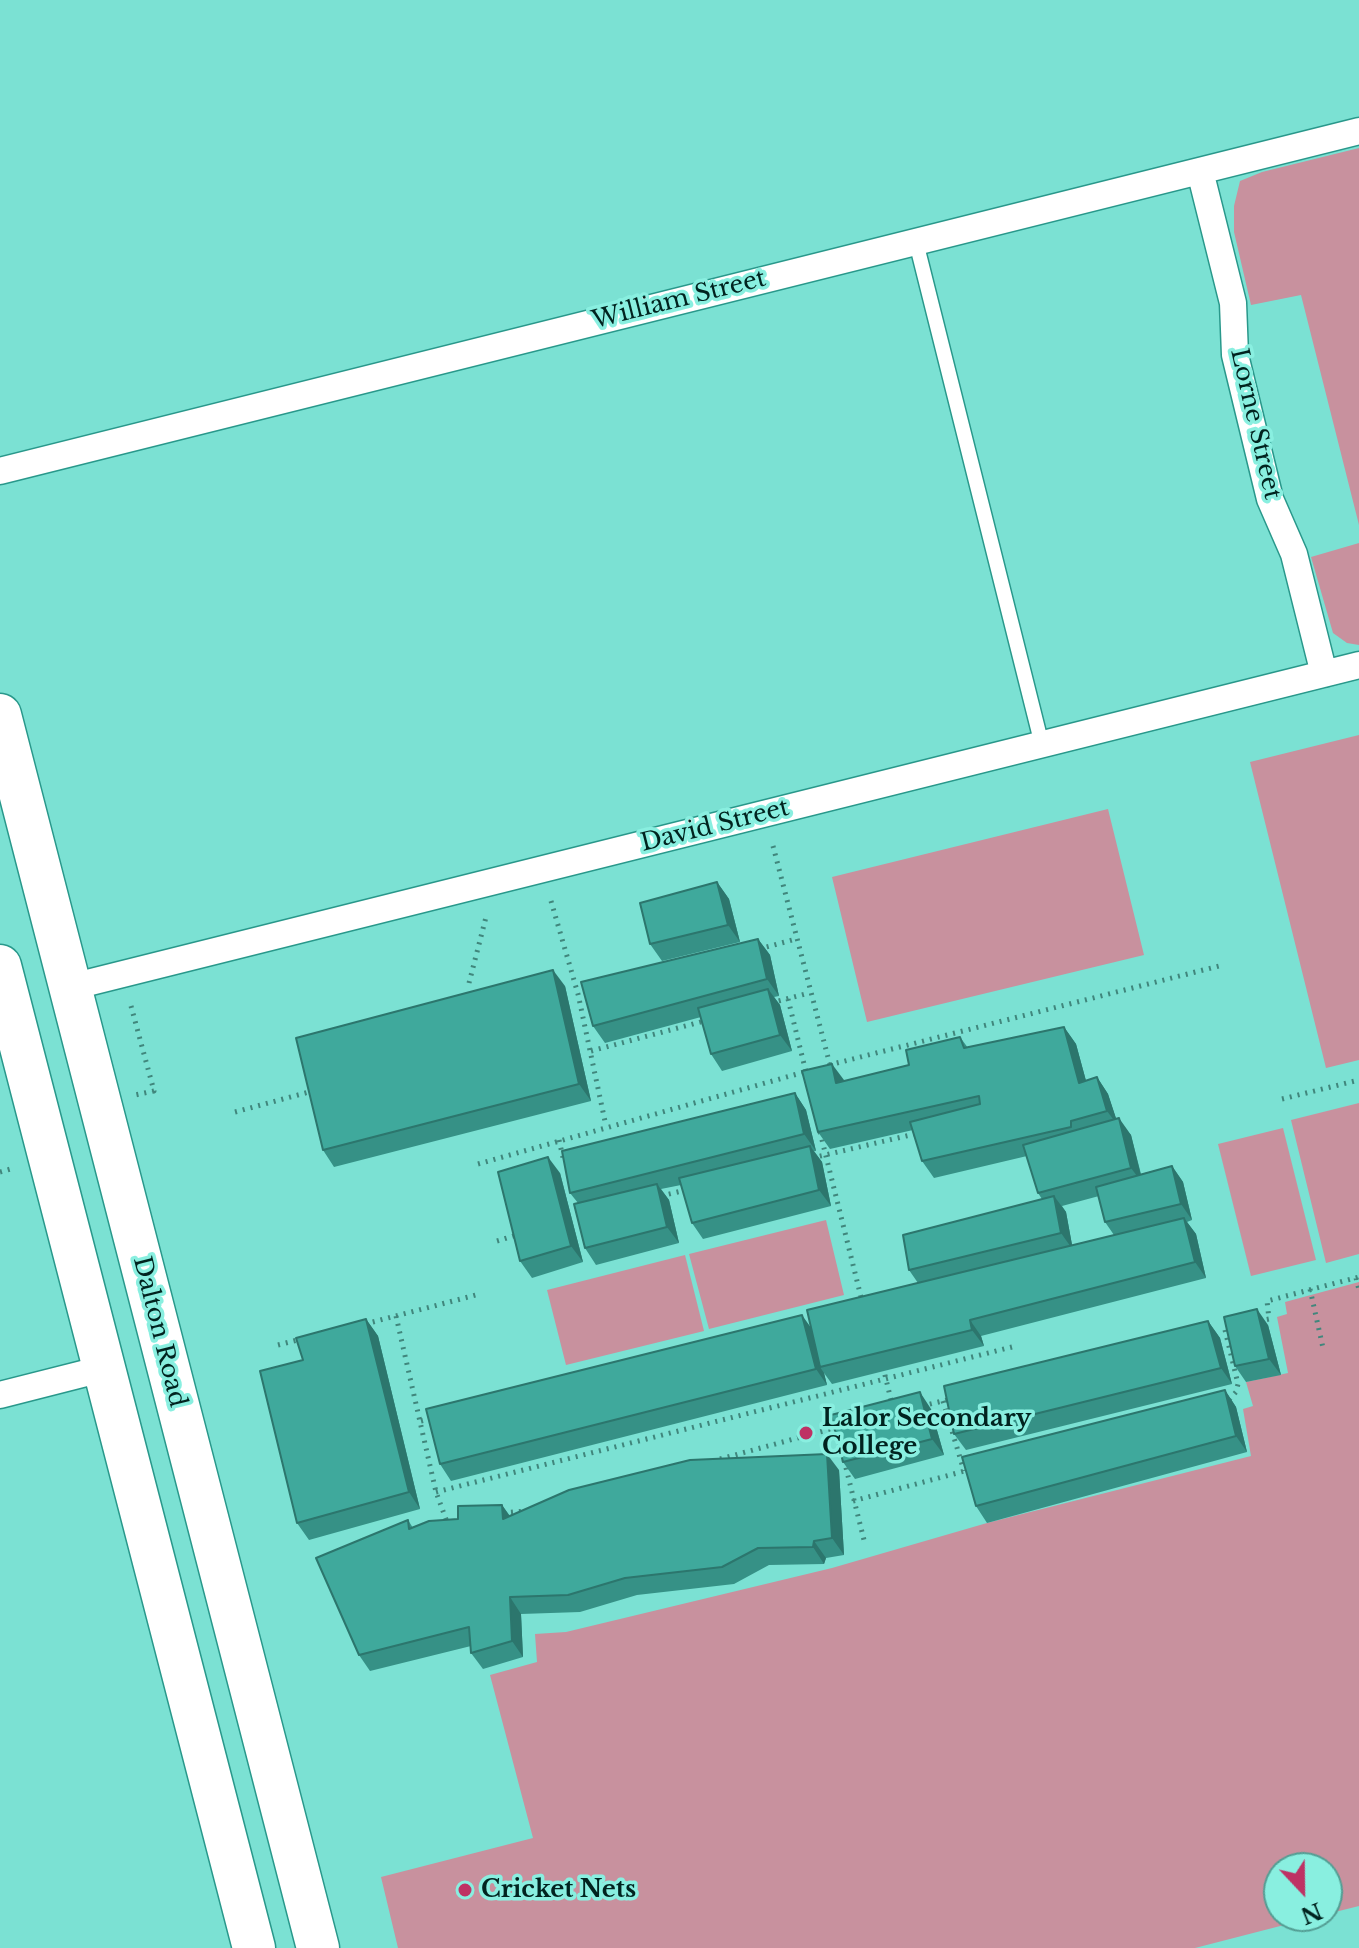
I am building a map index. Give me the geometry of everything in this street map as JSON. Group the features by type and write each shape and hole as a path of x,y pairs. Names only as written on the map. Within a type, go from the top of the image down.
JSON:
{"main road":[{"name":"Dalton Road","path":"0,715 318,1948"},
{"path":"0,966 254,1948"},
{"path":"102,1369 165,1354"}],"street":[{"name":"William Street","path":"0,471 1359,131"},
{"name":"Lorne Street","path":"1200,171 1233,303 1235,355 1270,499 1294,554 1324,674"},
{"name":"David Street","path":"71,987 1359,665"},
{"path":"0,1395 102,1369"}],"lane":[{"path":"916,242 1042,745"}],"path":[{"path":"773,846 830,1065"},
{"path":"551,901 578,994 606,1126"},
{"path":"469,983 486,917"},
{"path":"753,950 796,939"},
{"path":"478,1164 830,1065 1219,966"},
{"path":"578,994 592,990"},
{"path":"758,1007 809,993"},
{"path":"788,999 809,1085"},
{"path":"591,1051 712,1019"},
{"path":"1282,1099 1359,1080"},
{"path":"235,1112 309,1092"},
{"path":"819,1127 866,1308 863,1309"},
{"path":"810,1159 926,1131"},
{"path":"559,1140 565,1165"},
{"path":"656,1198 686,1190"},
{"path":"497,1241 524,1233"},
{"path":"1256,1322 1269,1319 1267,1301 1358,1278 1359,1290"},
{"path":"1310,1289 1323,1348"},
{"path":"351,1327 476,1295"},
{"path":"396,1316 436,1492 447,1522"},
{"path":"1210,1333 1225,1330 1238,1384 1232,1398 1211,1406"},
{"path":"278,1345 307,1338"},
{"path":"436,1492 1012,1347"},
{"path":"880,1359 894,1413"},
{"path":"918,1407 958,1397"},
{"path":"943,1401 964,1471"},
{"path":"421,1421 436,1417"},
{"path":"724,1466 709,1464 851,1424"},
{"path":"836,1428 839,1440"},
{"path":"842,1452 865,1544"},
{"path":"830,1465 845,1465"},
{"path":"853,1501 980,1467"},
{"path":"495,1514 537,1508"},
{"path":"437,1526 455,1520"}],"shaded area":[{"path":"1359,148 1359,525 1301,295 1251,305 1234,232 1234,206 1240,181 1262,172"},
{"path":"1359,543 1359,645 1347,643 1333,633 1311,557"},
{"path":"1359,735 1359,1060 1326,1068 1250,762"},
{"path":"1108,809 1144,955 867,1022 832,877"},
{"path":"1359,1103 1359,1254 1326,1263 1291,1120"},
{"path":"1283,1128 1316,1260 1251,1276 1218,1144"},
{"path":"826,1220 844,1295 709,1329 689,1254"},
{"path":"685,1255 704,1331 566,1365 547,1290"},
{"path":"1359,1282 1359,1906 1343,1910 1343,1852 1263,1852 1263,1930 1195,1948 398,1948 381,1877 533,1838 490,1675 537,1662 535,1634 566,1632 832,1568 987,1523 1251,1456 1243,1409 1253,1406 1246,1382 1288,1373 1277,1317 1287,1314 1285,1302"}],"building":[{"path":"717,882 728,925 650,944 640,903"},
{"path":"758,939 767,979 593,1026 581,982"},
{"path":"553,970 579,1084 323,1150 296,1038"},
{"path":"768,989 780,1035 711,1054 698,1008"},
{"path":"1064,1027 1079,1083 1097,1077 1107,1111 1071,1121 1071,1127 922,1161 910,1122 980,1104 979,1096 818,1132 802,1071 832,1064 836,1083 909,1065 906,1050 960,1037 964,1048"},
{"path":"795,1093 804,1134 570,1193 562,1151"},
{"path":"1119,1118 1131,1168 1038,1193 1023,1145"},
{"path":"810,1146 819,1190 692,1223 679,1178"},
{"path":"548,1157 571,1246 520,1261 498,1172"},
{"path":"1172,1166 1181,1204 1105,1222 1096,1187"},
{"path":"657,1184 667,1227 585,1248 574,1204"},
{"path":"1054,1196 1061,1233 909,1270 903,1235"},
{"path":"1184,1218 1195,1262 970,1320 972,1330 820,1367 807,1310"},
{"path":"1257,1309 1269,1359 1235,1366 1224,1317"},
{"path":"802,1315 816,1369 440,1464 426,1409"},
{"path":"366,1319 409,1492 297,1523 260,1371 303,1360 296,1338"},
{"path":"1208,1321 1221,1368 954,1434 944,1386"},
{"path":"1225,1390 1236,1436 976,1506 962,1457"},
{"path":"920,1392 932,1439 843,1462 831,1415"},
{"path":"827,1454 832,1538 814,1541 813,1547 758,1548 722,1567 625,1578 568,1595 510,1597 512,1641 471,1653 469,1627 359,1655 316,1558 408,1520 409,1529 429,1521 458,1519 458,1506 502,1505 503,1519 569,1490 690,1460"}],"place":[{"name":"Lalor Secondary College","path":"806,1433"},
{"name":"Cricket Nets","path":"465,1890"}]}
